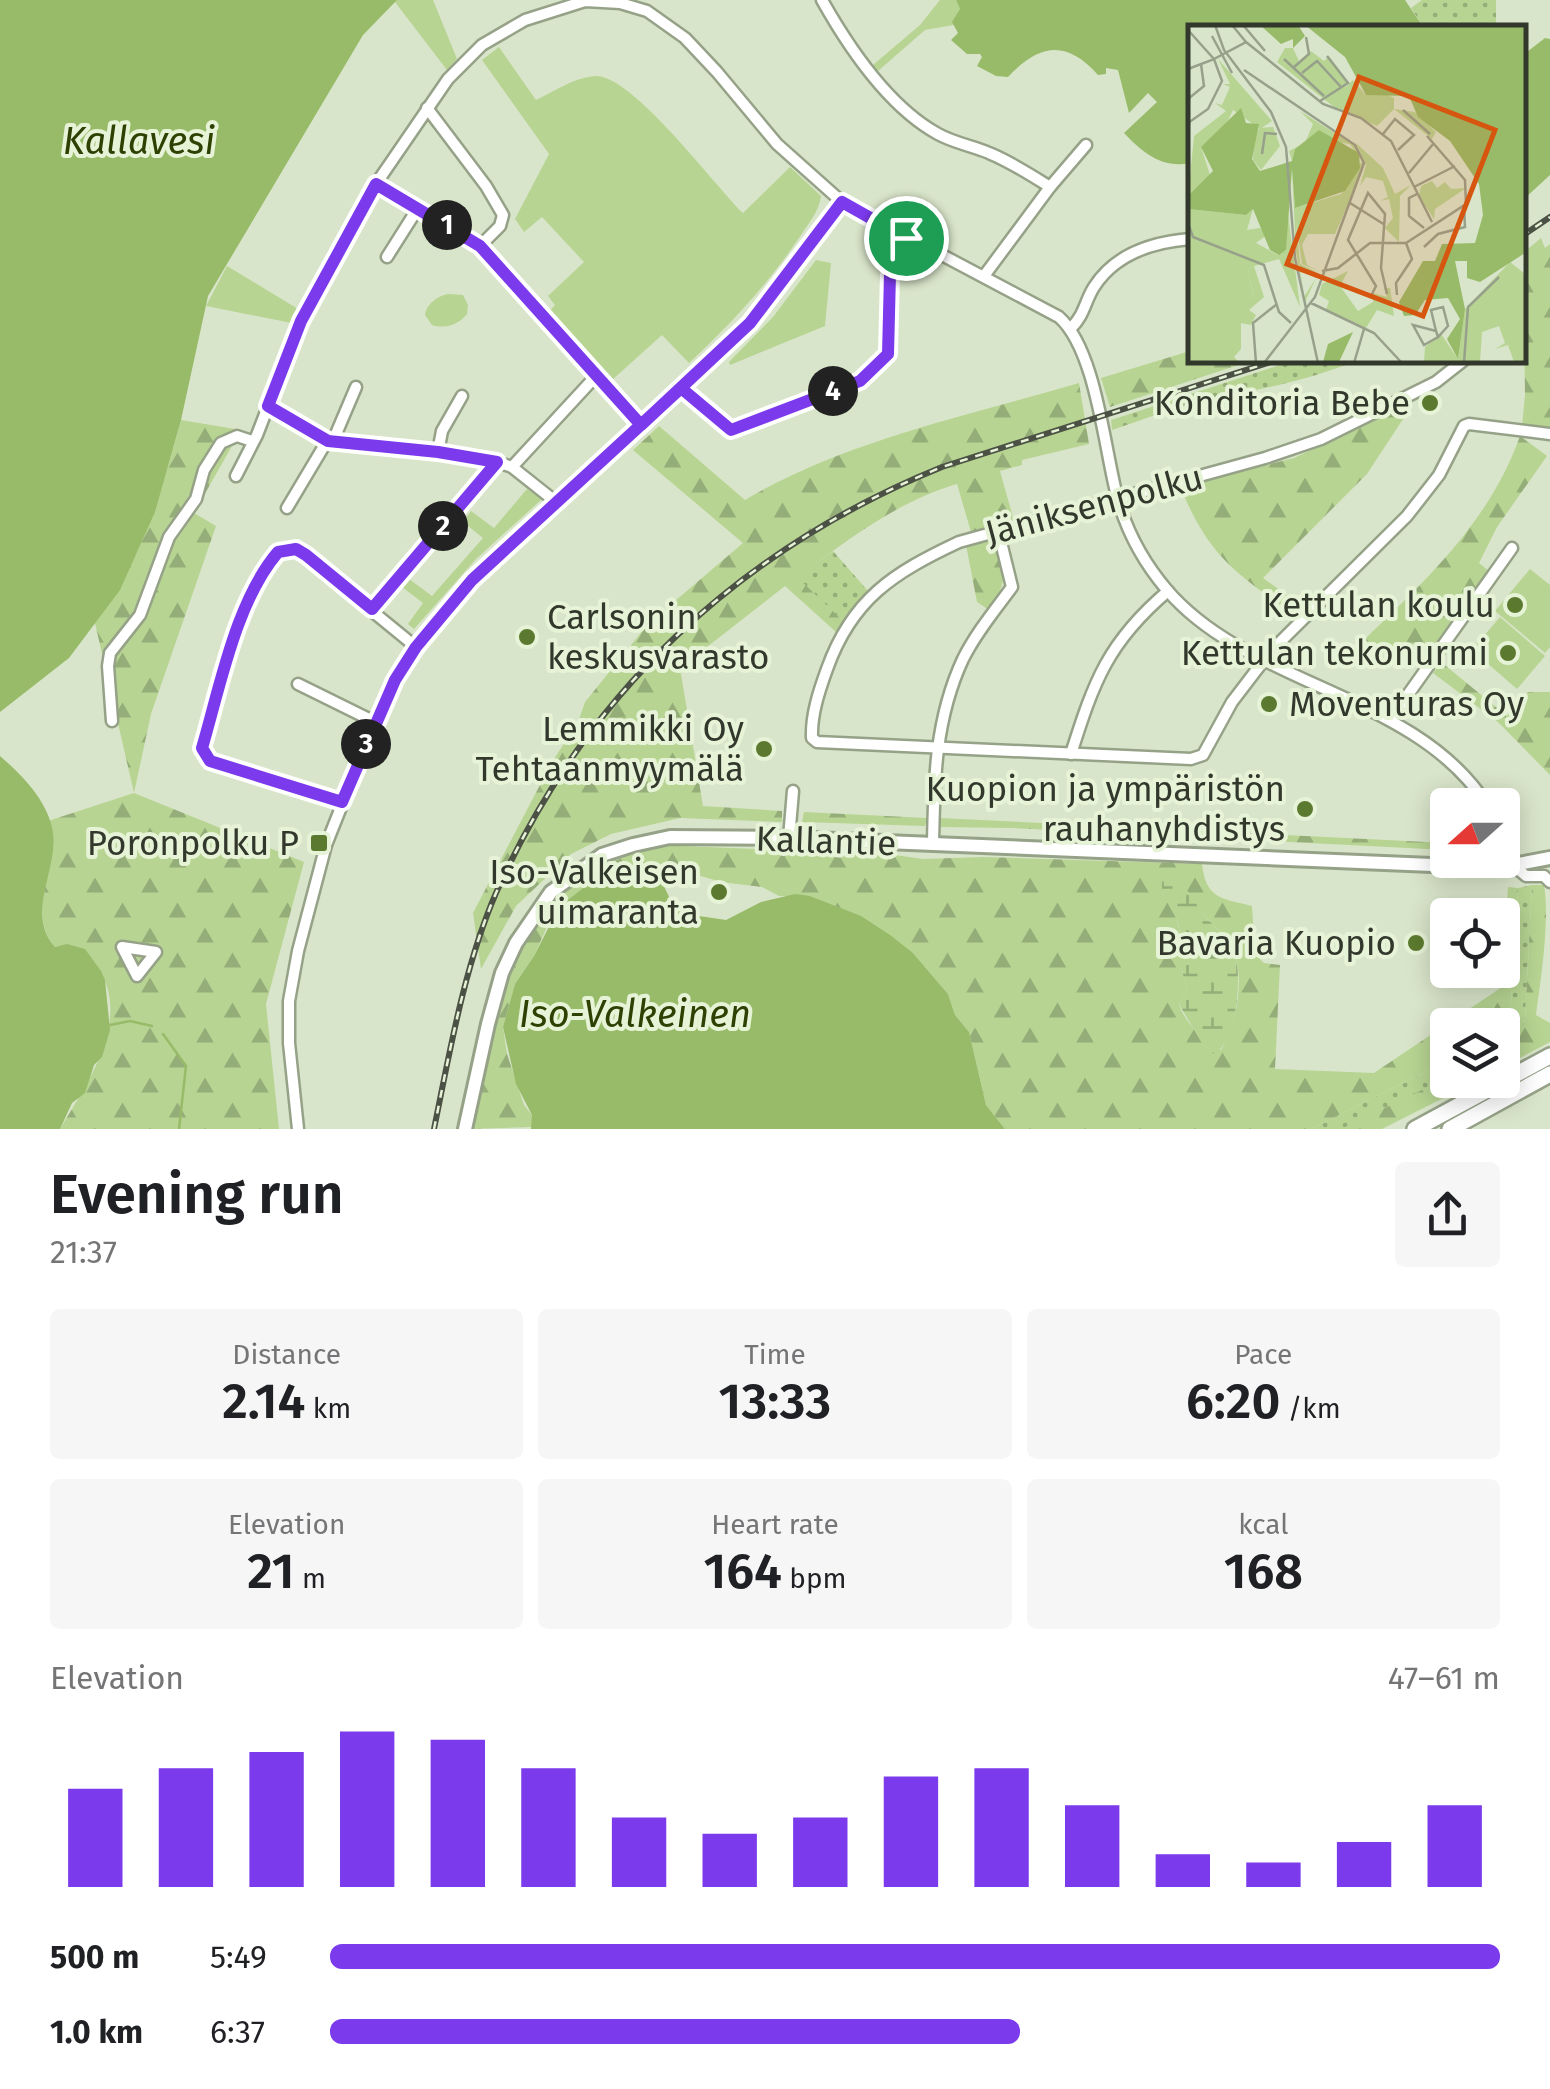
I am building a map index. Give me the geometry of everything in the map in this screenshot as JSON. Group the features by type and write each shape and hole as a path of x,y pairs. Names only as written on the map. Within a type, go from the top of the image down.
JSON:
{"highway":[{"path":"1416,1129 1550,1056"},
{"path":"1450,1129 1550,1074"}],"main road":[{"name":"Kallantie","path":"465,1129 502,973 516,943 552,892 602,855 633,844 670,837 788,838 1430,864"},
{"name":"Kallantie","path":"1520,861 1550,858"}],"street":[{"path":"647,11 656,0"},
{"path":"822,0 839,30 915,118 938,134 1005,160 1050,187"},
{"path":"236,476 301,321 376,184 448,78 482,45 525,20 585,1 620,3 647,11 685,38 777,144 842,202 1059,317 1072,328 1087,368 1117,496 1137,545 1168,591 1206,625 1265,659 1390,720 1436,752 1471,788"},
{"path":"427,108 503,215 500,226 480,246"},
{"path":"984,276 1086,145"},
{"path":"376,184 480,246 641,425"},
{"path":"298,1129 288,1043 289,1001 308,908 342,802 374,722 416,647 472,580 750,323 842,202"},
{"path":"387,257 418,208"},
{"path":"681,388 731,430 860,381 888,354 890,274 906,238"},
{"path":"1072,328 1106,271 1135,252 1166,241 1188,239"},
{"name":"Jäniksenpolku","path":"936,747 817,742 812,738 822,682 836,642 870,596 918,562 959,542 1265,458 1320,439 1436,382 1462,362"},
{"path":"512,467 596,376"},
{"path":"286,508 330,441 356,388"},
{"path":"438,452 442,432 462,396"},
{"path":"268,406 330,441 497,462 512,467 556,502"},
{"path":"936,747 1190,759 1204,755 1232,702 1265,659 1407,516 1439,475 1464,426 1550,434"},
{"path":"112,721 110,653 140,615 169,537 196,499 204,470 221,443 238,436 252,441"},
{"path":"372,609 497,462"},
{"path":"933,844 936,747 943,711 964,656 1012,587 998,530"},
{"path":"1390,720 1512,548"},
{"path":"342,802 204,756 202,748 230,651 264,571 278,552 288,549 306,555 416,647"},
{"path":"1071,754 1101,670 1122,636 1168,591"},
{"path":"298,684 374,722"},
{"path":"788,838 793,791"},
{"path":"1520,872 1526,876 1544,876 1550,882"}],"green space":[{"path":"433,0 457,59 447,70 395,2"},
{"path":"940,0 956,0 960,9 954,25 925,30 878,71 873,65 920,25"},
{"path":"1422,0 1496,0 1496,25 1422,25 1411,8"},
{"path":"499,47 536,100 587,77 611,80 672,133 743,213 790,167 821,196 813,218 774,272 689,363 662,335 612,380 549,312 555,305 548,296 584,262 542,217 524,232 515,219 549,154 482,60"},
{"path":"1541,238 1545,248 1550,244 1550,429 1522,426 1525,251"},
{"path":"816,260 831,263 825,326 730,365 773,317"},
{"path":"227,266 298,309 292,323 206,306"},
{"path":"448,294 463,295 467,314 451,325 432,325 425,315 428,307"},
{"path":"1188,352 1188,362 1248,362 1110,407 1101,378"},
{"path":"1289,362 1353,362 1302,379 1184,406 1112,430 1111,420"},
{"path":"1079,383 1089,444 1022,460 1022,465 1000,471 1014,521 971,532 957,484 913,501 873,523 797,577 843,621 836,632 785,586 680,668 703,806 782,811 782,822 680,818 611,834 571,854 516,906 481,969 473,913 552,762 578,722 585,702 648,624 743,543 633,450 659,426 745,500 866,445"},
{"path":"1402,407 1405,416 1367,474 1263,578 1306,609 1298,617 1242,576 1214,548 1180,486 1294,458"},
{"path":"181,420 241,430 194,513 216,526 151,714 134,793 95,623 137,551"},
{"path":"1520,436 1547,456 1497,527 1479,563 1489,571 1421,667 1364,640 1433,571 1474,522 1507,467"},
{"path":"527,489 542,499 476,559 414,629 408,624 423,603 402,587 409,579 432,596 483,538 463,522 471,511 494,528"},
{"path":"987,541 998,548 1003,574 989,610 977,602 966,545"},
{"path":"833,551 868,591 843,621 796,577"},
{"path":"1530,569 1550,585 1550,647 1545,653 1495,611"},
{"name":"Kettulan tekonurmi","path":"1500,617 1545,656 1517,689 1472,650"},
{"path":"1441,662 1507,716 1528,692 1550,692 1550,775 1498,722 1433,673"},
{"path":"134,793 304,862 266,1004 279,1129 60,1129 103,1049 110,1006 106,984 91,958 78,948 55,947 46,933 43,902 52,836 48,821"},
{"path":"804,812 927,818 925,826 802,822"},
{"path":"940,818 1430,842 1430,849 1012,828 940,827"},
{"path":"656,845 888,854 923,859 983,857 1202,864 1211,891 1252,906 1255,954 1264,963 1280,965 1275,1069 1374,1073 1430,1035 1430,1070 1311,1129 1005,1129 986,1105 969,1032 955,1015 948,994 913,953 810,896 779,896 762,887 721,882 674,868 658,872 654,865 638,861 550,920 534,956 515,984 503,1027 507,1054 524,1105 532,1115 532,1127 473,1129 509,969 529,932 562,892 606,864","holes":["1167,878 1180,885 1224,936 1235,956 1238,998 1221,1050 1204,1047 1179,1004 1187,990 1181,967 1181,938 1175,913 1162,893 1162,882"]},
{"path":"1167,878 1184,887 1224,936 1237,962 1233,1023 1222,1047 1214,1054 1204,1047 1179,1004 1187,990 1177,920 1162,893 1162,882"},
{"path":"1532,885 1525,1020 1520,1033 1520,1008 1511,1008 1512,988 1520,988 1518,888"},
{"path":"1532,885 1544,885 1545,931 1536,1015 1550,1023 1550,1042 1520,1058 1520,1032 1525,1020"},
{"path":"1508,887 1518,888 1517,898 1507,898"},
{"path":"1501,988 1512,988 1511,1008 1471,1008"},
{"path":"1430,1070 1430,1087 1342,1129 1311,1129"},
{"path":"1430,1086 1430,1098 1443,1098 1382,1129 1341,1129"}],"water":[{"name":"Kallavesi","path":"0,0 397,0 363,35 208,296 181,420 155,512 120,590 69,658 0,712"},
{"path":"956,0 1405,0 1422,25 1188,25 1188,163 1170,164 1138,147 1124,133 1157,102 1148,93 1129,113 1118,70 1106,68 1106,74 1098,75 1075,56 1053,50 1031,57 1008,77 996,76 977,66 980,54 967,54 951,40 958,33 952,22 960,9"},
{"path":"1545,38 1550,39 1550,175 1525,198 1525,53"},
{"path":"0,756 33,790 53,833 43,906 47,934 55,947 67,944 85,949 105,980 110,1030 102,1057 94,1065 85,1093 72,1103 60,1129 0,1129"},
{"name":"Iso-Valkeinen","path":"639,861 654,865 671,901 699,916 726,920 761,902 795,894 861,916 890,935 913,953 948,994 955,1015 969,1032 986,1105 1005,1129 531,1129 532,1115 516,1084 503,1027 515,984 559,907 596,878"}],"waterway":[{"path":"110,1025 130,1021 152,1026"},
{"path":"163,1034 186,1066 179,1129"}],"railway":[{"path":"1525,234 1550,217"},
{"path":"434,1129 467,980 496,893 532,821 575,754 623,692 677,636 736,585 800,540 868,501 942,467 1271,362"}],"place":[{"name":"Konditoria Bebe","path":"1430,403"},
{"name":"Kettulan koulu","path":"1515,605"},
{"name":"Carlsonin keskusvarasto","path":"527,637"},
{"name":"Kettulan tekonurmi","path":"1508,653"},
{"name":"Moventuras Oy","path":"1269,704"},
{"name":"Lemmikki Oy Tehtaanmyymälä","path":"764,749"},
{"name":"Kuopion ja ympäristön rauhanyhdistys","path":"1305,809"},
{"name":"Poronpolku P","path":"319,843"},
{"name":"Iso-Valkeisen uimaranta","path":"719,892"},
{"name":"Bavaria Kuopio","path":"1416,943"}],"route":[{"path":"906,238 842,202 750,323 641,425 480,246 376,184 301,321 268,406 328,441 497,462 372,609 306,555 296,549 278,552 264,571 237,631 202,748 204,756 342,802 395,680 441,616 472,580 681,388 731,430 860,381 888,354 890,274 906,238"}]}
